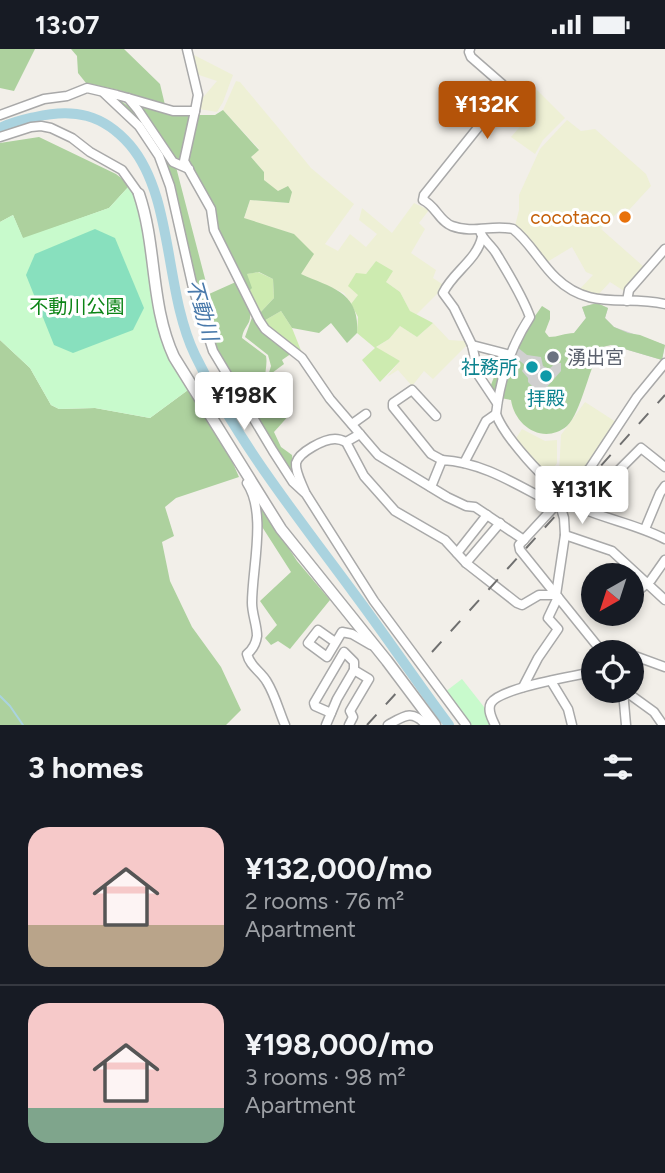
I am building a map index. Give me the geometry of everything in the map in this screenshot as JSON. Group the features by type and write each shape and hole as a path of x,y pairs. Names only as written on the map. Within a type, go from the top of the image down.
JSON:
{"street":[{"path":"187,49 198,95 184,157 185,166 211,209 214,230 258,320 302,359 330,399 378,455 447,497 475,507 524,540"},
{"path":"470,49 471,57 502,84 504,95 424,195 423,200 432,205 450,225 481,234 489,242 530,317 510,355 496,414 523,453 553,486 567,494"},
{"path":"0,115 44,99 67,96 88,88 173,111 195,111"},
{"path":"104,93 139,126 159,156 170,186 193,288 213,351 293,482 306,494"},
{"path":"128,98 173,162 189,169"},
{"path":"0,137 31,127 51,128 122,170 139,194 148,225 158,311 167,341 184,375 281,529 435,725"},
{"path":"481,234 504,227 513,229 549,272 572,292 597,300 665,304"},
{"path":"481,234 479,249 454,275 443,293 454,308 472,345 479,376 497,403"},
{"path":"627,301 629,290 665,249"},
{"path":"472,345 510,355"},
{"path":"593,640 520,550 519,545 590,468 638,397 665,363"},
{"path":"436,416 412,390 393,403 393,407 431,454 442,460 464,463 503,476 557,504 563,512 565,535 557,596 548,618 558,629 538,658 523,687"},
{"path":"352,424 366,414"},
{"path":"464,463 486,421 496,414"},
{"path":"359,434 346,442 331,439 307,451 296,463 297,470 306,494 374,601 466,725"},
{"path":"346,442 364,476 395,511 440,536 466,563 523,605 539,595 557,596"},
{"path":"665,467 641,448 581,508 645,529 665,539"},
{"path":"431,487 442,460"},
{"path":"240,465 239,470 252,491 257,533 252,606 257,639 251,652 247,654 252,667 262,674 268,683 285,725"},
{"path":"645,529 665,486"},
{"path":"457,553 487,515"},
{"path":"466,563 500,523"},
{"path":"565,535 612,551 665,600"},
{"path":"644,585 665,560"},
{"path":"335,642 342,632 352,634 377,648"},
{"path":"326,725 354,670 354,662 344,652 314,703 331,713"},
{"path":"644,659 665,667"},
{"path":"350,711 369,679 354,670"},
{"path":"495,725 489,709 492,702 523,687 581,675"},
{"path":"551,681 568,709 572,725"},
{"path":"625,703 626,725"},
{"path":"641,703 654,712 663,725"},
{"path":"337,704 350,711 353,717 349,725"},
{"path":"388,725 411,715 426,725"}],"shaded area":[{"name":"湧出宮","path":"597,303 608,308 605,318 614,327 665,345 662,360 611,345 602,347 557,406 512,380 512,354 530,332 561,350 586,318 582,307"}],"green space":[{"path":"0,49 35,49 14,91 0,88"},
{"path":"71,49 124,49 160,84 165,105 86,83 78,73 77,56"},
{"path":"194,55 233,75 217,112 199,109 200,101 217,81 196,74 192,58"},
{"path":"527,80 565,118 543,140 535,154 511,137 524,122 503,100 510,89"},
{"path":"236,81 240,82 311,168 354,204 325,244 338,251 350,234 366,247 377,234 359,220 362,208 392,233 414,203 429,210 419,223 425,229 411,253 436,270 433,278 445,286 416,315 410,311 400,292 386,282 376,261 366,274 358,295 351,304 344,293 300,274 294,234 244,219 250,200 288,203 264,180 264,172 251,157 259,149 223,110"},
{"path":"117,98 135,111 176,167 209,294 238,281 245,296 250,317 242,338 266,356 266,386 291,413 274,432 281,447 292,455 295,480 218,355 196,287 166,166"},
{"path":"144,106 173,115 191,116 183,166 177,164 141,108"},
{"path":"223,110 259,150 251,157 264,172 264,180 278,191 288,186 292,192 289,203 250,200 244,218 294,234 314,254 301,274 333,288 349,300 357,319 357,333 347,343 331,323 319,333 292,328 281,311 262,322 258,315 274,298 273,279 259,272 247,274 252,288 248,292 216,229 186,157 197,115 215,115"},
{"path":"567,120 581,131 595,129 646,174 651,186 628,211 626,208 621,209 601,229 644,267 624,291 610,282 597,296 579,290 593,275 586,272 572,247 547,262 526,235 515,226 519,195 540,149"},
{"path":"39,137 116,174 130,185 109,208 23,239 13,215 0,222 0,143"},
{"name":"不動川公園","path":"130,185 142,213 164,343 188,390 150,418 95,408 59,409 51,405 30,368 0,340 0,222 13,215 23,238 109,208"},
{"path":"95,229 115,238 144,308 133,330 73,353 54,345 26,275 35,254"},
{"path":"376,261 393,271 386,282 400,292 410,311 433,323 417,337 400,326 389,339 376,347 400,361 380,382 362,360 375,348 357,333 358,317 351,304 358,295 348,286 356,273 366,274"},
{"path":"258,272 273,279 274,298 258,315 248,292 247,274"},
{"path":"597,303 608,308 605,318 614,327 665,345 662,360 611,345 602,347 593,364 577,411 567,426 549,434 532,430 518,418 511,400 495,397 489,390 501,359 515,357 525,365 522,371 538,392 546,388 561,371 561,363 556,363 549,369 543,366 541,357 527,355 517,347 518,340 542,306 550,311 545,332 552,337 574,333 586,318 582,307"},
{"path":"281,311 292,328 304,358 262,322"},
{"path":"254,312 292,353 282,360 284,364 268,376 271,366 268,355 245,337"},
{"path":"433,323 449,340 464,341 468,344 433,379 424,371 412,386 398,370 387,377 400,361 375,348 389,339 400,326 417,337"},
{"path":"0,340 30,368 51,405 59,409 95,408 150,418 188,390 228,452 239,477 176,498 165,507 174,536 162,542 170,581 192,627 221,667 241,710 226,725 0,725"},
{"path":"585,402 616,422 576,480 559,473 561,435"},
{"path":"522,429 545,441 557,440 557,463 552,471 538,467 515,440"},
{"path":"255,496 297,561 330,600 290,649 278,641 271,645 265,638 277,625 260,601 291,572 259,522"},
{"path":"462,679 488,712 493,725 469,725 445,692"}],"waterway":[{"name":"不動川","path":"0,128 49,114 75,114 87,116 109,126 130,145 144,166 154,191 162,217 185,330 212,387 269,477 449,725"},
{"path":"0,696 23,725"}],"railway":[{"path":"432,652 665,395"},
{"path":"367,725 399,690"}],"place":[{"name":"cocotaco","path":"625,217"},
{"name":"湧出宮","path":"553,357"},
{"name":"社務所","path":"532,367"},
{"name":"拝殿","path":"546,376"}]}
